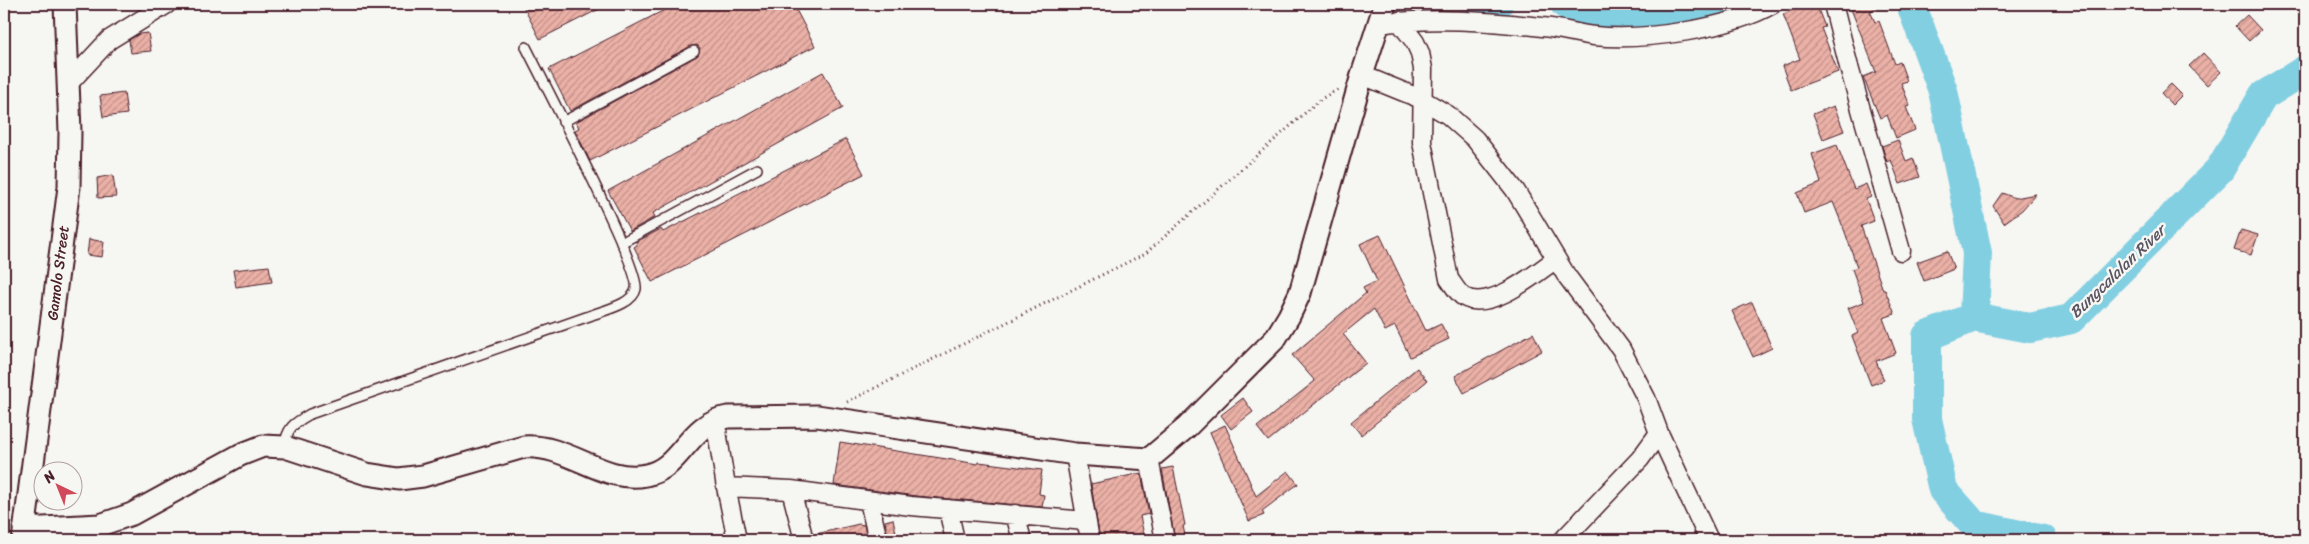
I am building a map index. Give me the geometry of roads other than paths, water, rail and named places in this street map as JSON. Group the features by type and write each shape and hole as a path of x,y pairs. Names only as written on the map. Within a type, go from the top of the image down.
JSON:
{"street":[{"name":"Gamolo Street","path":"23,534 69,187 70,132 65,4"},
{"path":"68,84 109,40 167,4"},
{"path":"23,534 100,525 132,514 240,455 263,446 285,446 359,471 398,479 424,476 524,447 539,446 555,449 616,475 633,478 648,475 661,469 677,455 692,436 715,419 817,416 1076,454 1149,460 1187,427 1275,339 1289,316 1300,293 1362,75 1388,23 1385,4"},
{"path":"1388,23 1483,21 1545,27 1594,36 1632,37 1732,21 1758,12 1772,4"},
{"path":"1833,4 1848,67 1901,251"},
{"path":"1388,23 1415,42 1420,53 1423,69 1421,99 1422,142 1441,248 1449,279 1463,297 1484,302 1516,287 1556,259"},
{"path":"1362,75 1421,99 1448,115 1475,140 1515,190 1556,259 1621,349 1646,398 1659,432 1708,540"},
{"path":"715,419 737,540"},
{"path":"1563,540 1640,459 1659,432"},
{"path":"1076,454 1090,540"},
{"path":"1149,460 1165,540"},
{"path":"726,487 791,490 869,501 1086,522"},
{"path":"791,490 804,540"},
{"path":"869,501 878,540"},
{"path":"948,509 955,540"},
{"path":"1015,514 1022,540"}],"lane":[{"path":"285,446 288,430 294,423 310,414 629,300 636,289 636,277 621,242 526,47"},
{"path":"563,122 694,51"},
{"path":"621,242 757,169"}],"waterway":[{"path":"1481,4 1485,6 1498,4"},
{"path":"1565,4 1635,25 1711,9 1720,4"},
{"path":"1911,4 1943,91 1977,253 1974,317"},
{"name":"Bungcalalan River","path":"2043,540 1974,525 1943,490 1927,419 1927,336 1974,317 2030,328 2071,319 2220,169 2263,96 2305,70"}]}
